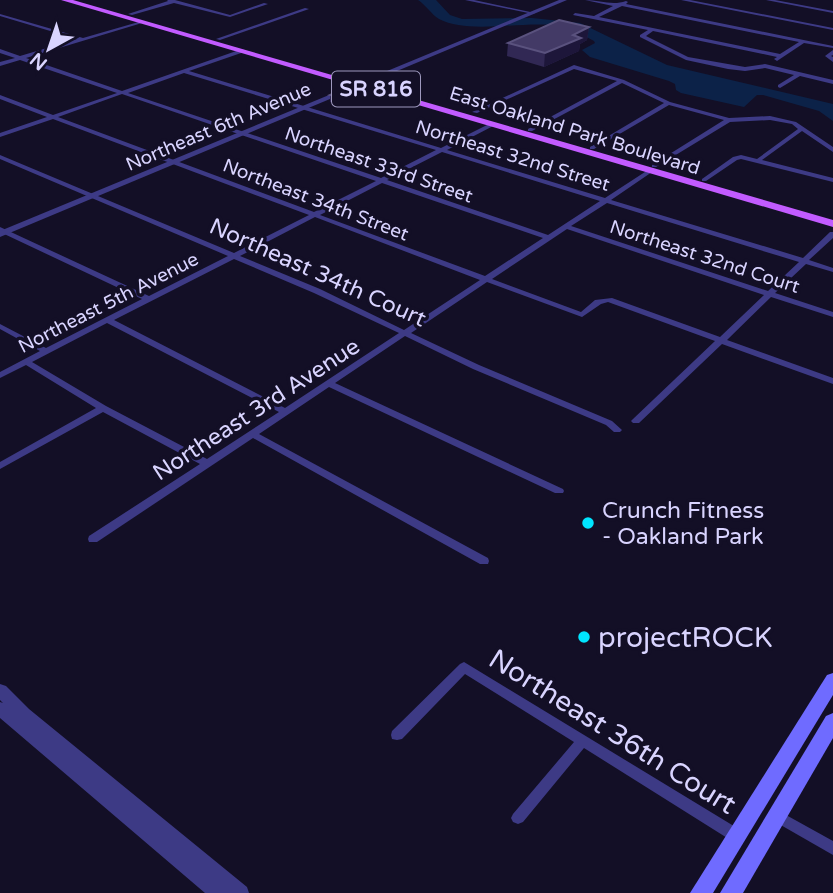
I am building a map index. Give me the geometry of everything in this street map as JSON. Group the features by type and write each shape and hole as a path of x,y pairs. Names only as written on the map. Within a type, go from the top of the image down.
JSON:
{"main road":[{"name":"East Oakland Park Boulevard","path":"65,0 131,14 240,48 475,112 833,224"},
{"name":"East Oakland Park Boulevard","path":"82,3 140,22 220,42"},
{"path":"140,22 185,29"},
{"name":"East Oakland Park Boulevard","path":"363,83 570,148 675,172 833,217"},
{"path":"493,124 525,128"},
{"path":"570,148 592,148"},
{"path":"780,209 802,208"},
{"path":"701,893 833,680"},
{"path":"731,893 833,721"},
{"path":"764,790 768,807 776,816"},
{"path":"737,836 745,853 745,870"}],"street":[{"path":"131,14 174,0 230,16 266,4 249,0"},
{"path":"467,0 533,13"},
{"path":"500,7 517,0"},
{"name":"Northeast 6th Avenue","path":"2,231 564,0"},
{"path":"587,0 803,41 833,50 830,59"},
{"path":"596,17 630,0"},
{"path":"683,0 833,29"},
{"path":"768,0 833,12"},
{"path":"220,42 307,9"},
{"path":"575,14 781,56"},
{"path":"0,15 82,39"},
{"path":"0,64 140,22"},
{"path":"653,29 642,36 686,58 728,67 765,66 833,82"},
{"path":"765,66 803,41"},
{"path":"0,135 184,71 240,48"},
{"name":"Northeast 33rd Street","path":"0,51 550,238"},
{"path":"475,112 571,66 622,81 667,103 729,120 780,120 803,128 833,150"},
{"name":"Northeast 32nd Street","path":"184,71 833,270"},
{"path":"780,86 799,74"},
{"path":"525,128 622,81"},
{"name":"Northeast 34th Street","path":"0,97 582,315 598,302 609,300 723,341"},
{"path":"592,148 667,103"},
{"name":"Northeast 3rd Avenue","path":"93,539 567,227 652,168 729,120"},
{"name":"Northeast 5th Avenue","path":"0,375 493,124"},
{"path":"759,160 803,128"},
{"name":"Northeast 34th Court","path":"0,156 407,332 476,367 609,423 617,430"},
{"path":"704,180 735,158 741,157 833,180"},
{"name":"Northeast 32nd Court","path":"567,227 833,315"},
{"path":"2,231 148,299"},
{"path":"636,421 833,234"},
{"path":"107,320 286,412"},
{"path":"0,326 47,352"},
{"path":"723,341 833,381"},
{"path":"26,362 103,408 208,464"},
{"path":"329,384 558,491"},
{"path":"0,466 103,408"},
{"path":"253,434 484,561"},
{"name":"Northeast 36th Court","path":"397,735 464,667 737,836"},
{"path":"0,690 23,714 240,893"},
{"path":"0,709 219,893"},
{"path":"519,818 582,741"},
{"path":"776,816 833,848"}],"water":[{"path":"418,0 436,0 450,15 462,19 532,18 580,23 667,65 833,104 833,121 819,111 763,95 757,95 744,107 681,93 676,90 675,84 669,81 590,57 582,50 595,43 594,41 568,28 545,25 481,27 451,24 439,19"}],"building":[{"path":"559,20 589,27 573,35 581,38 545,53 508,43"},
{"path":"348,87 360,91 342,98 330,95"}],"place":[{"name":"Crunch Fitness - Oakland Park","path":"588,523"},
{"name":"projectROCK","path":"584,637"}]}
